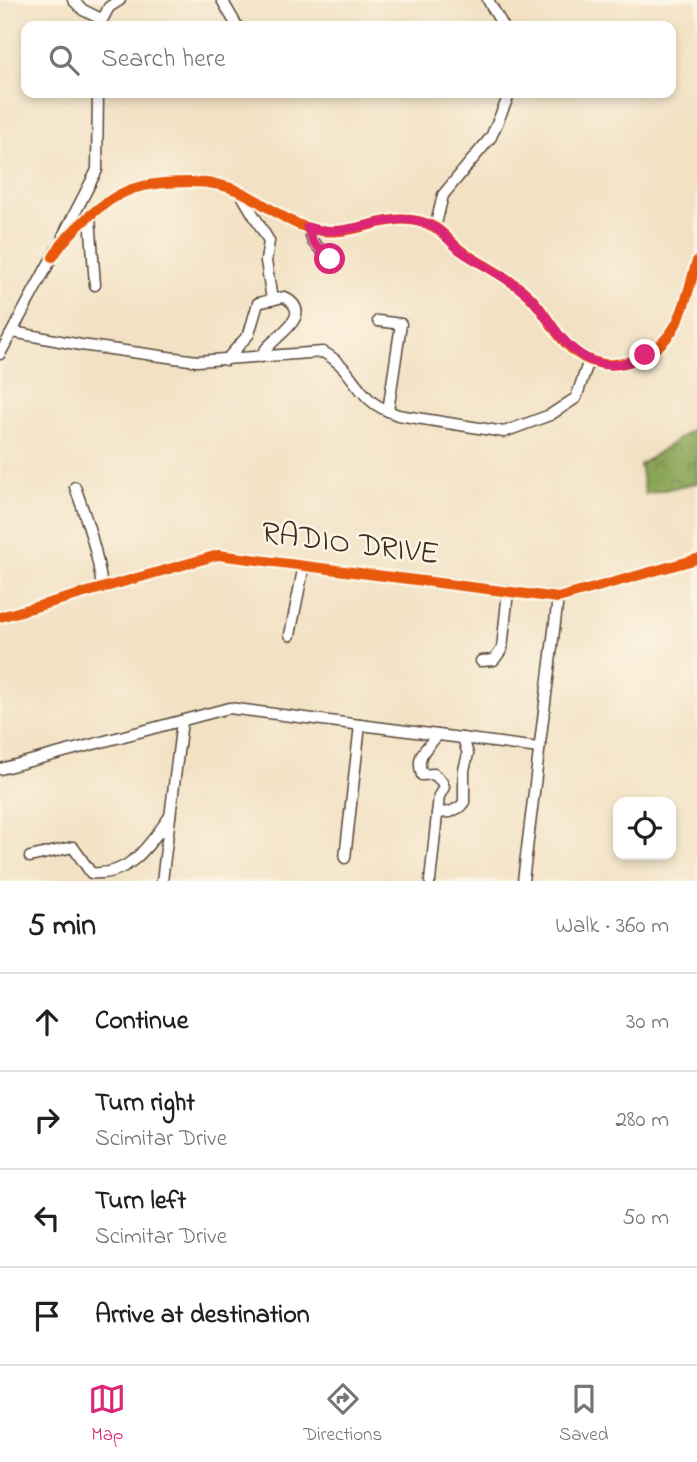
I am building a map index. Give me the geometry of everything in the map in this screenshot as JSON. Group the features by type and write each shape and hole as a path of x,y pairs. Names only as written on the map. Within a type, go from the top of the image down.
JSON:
{"street":[{"path":"73,0 99,21"},
{"path":"101,21 109,7 120,0"},
{"path":"222,0 234,21"},
{"path":"488,0 500,21"},
{"path":"0,354 97,170 98,98"},
{"path":"435,228 443,195 491,137 508,98"},
{"path":"53,257 63,240 90,216 130,190 163,182 220,183 265,204 290,221 333,232 352,231 399,218 416,220 435,228 458,249 508,279 530,296 573,351 604,365 622,364 659,346 672,330 697,261"},
{"path":"240,191 269,241 266,261 272,300"},
{"path":"90,216 95,285"},
{"path":"307,227 313,242 330,259"},
{"path":"226,360 250,334 258,303 284,297 291,301 295,311 293,322 263,349 261,357"},
{"path":"378,321 401,324 388,411"},
{"path":"13,332 81,345 197,361 323,352 339,360 369,399 388,411 504,432 550,415 576,398 589,360"},
{"path":"75,487 91,533 102,588"},
{"name":"RADIO DRIVE","path":"0,617 218,555 558,597 697,559"},
{"path":"290,635 304,565"},
{"path":"481,661 494,660 502,649 508,591"},
{"path":"523,881 558,597"},
{"path":"0,769 229,708 539,748"},
{"path":"162,881 182,721"},
{"path":"345,858 360,725"},
{"path":"430,881 439,796 444,787 434,774 422,775 419,764 421,752 438,735"},
{"path":"437,813 450,812 464,802 464,770 468,754 463,738"},
{"path":"30,857 73,847 91,873 104,874 141,856 170,816"}],"green space":[{"path":"697,426 697,483 645,494 640,465"}],"cycle path":[{"path":"53,257 77,227 110,200 132,189 161,183 203,182 228,187 296,223 316,230 332,232 404,219 419,221 438,229 462,251 521,289 575,352 587,359 614,364 640,358 663,342 672,331 684,306 697,261"},
{"path":"0,617 218,555 558,598 697,559"}],"route":[{"path":"330,259 313,242 307,227 333,232 352,231 384,220 416,220 435,228 458,249 508,279 530,296 573,351 604,365 622,364 645,355"}]}
